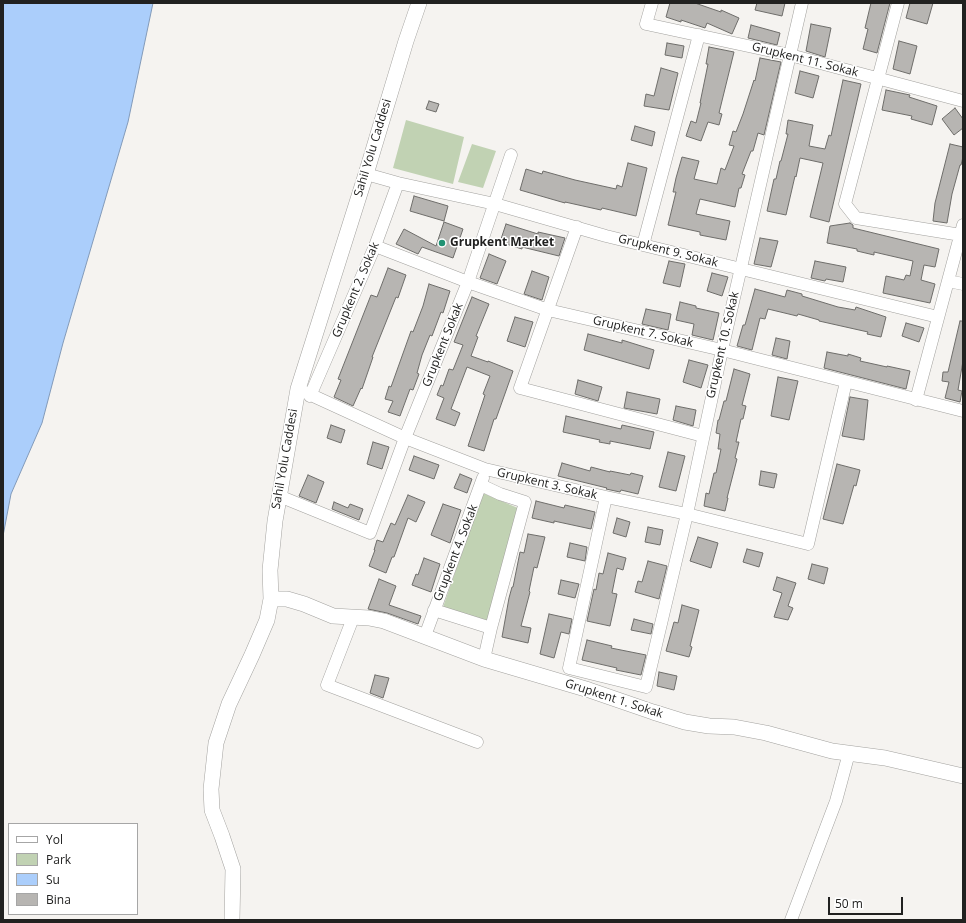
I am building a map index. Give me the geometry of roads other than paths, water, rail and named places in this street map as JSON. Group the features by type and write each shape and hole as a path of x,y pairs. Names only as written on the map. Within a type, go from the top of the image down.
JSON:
{"street":[{"name":"Sahil Yolu Caddesi","path":"232,920 234,895 233,869 212,810 211,789 216,743 229,704 267,620 271,598 270,570 279,496 304,392 403,48 419,3"},
{"name":"Grupkent 11. Sokak","path":"652,3 646,24 790,55 963,101"},
{"name":"Grupkent 10. Sokak","path":"606,497 569,668 646,687 687,514 740,270 802,3"},
{"path":"898,3 845,204 856,218 962,230 916,400"},
{"path":"643,245 699,36"},
{"name":"Grupkent Sokak","path":"279,496 370,534 406,438 468,282 512,155"},
{"name":"Grupkent 9. Sokak","path":"366,174 398,183 495,204 577,228 740,270 938,317"},
{"name":"Grupkent 2. Sokak","path":"304,392 375,246 398,183"},
{"path":"577,228 520,388 703,436"},
{"name":"Grupkent 7. Sokak","path":"375,246 468,282 548,310 722,350 963,411"},
{"path":"948,281 963,284"},
{"name":"Grupkent 3. Sokak","path":"304,392 406,438 485,469 687,514 808,544 846,382"},
{"name":"Grupkent 4. Sokak","path":"425,636 481,485 485,469"},
{"path":"481,485 500,494 525,502 484,659"},
{"name":"Grupkent 1. Sokak","path":"271,598 304,604 332,616 369,618 384,621 484,659 589,690 685,722 709,726 734,727 766,733 832,751 885,758 963,776"},
{"path":"434,610 491,628"},
{"path":"354,618 327,685 477,742"},
{"path":"791,920 836,800 849,754"}],"water":[{"path":"3,3 153,3 128,122 63,343 42,423 11,494 3,536"}],"place":[{"name":"Grupkent Market","path":"442,243"}]}
